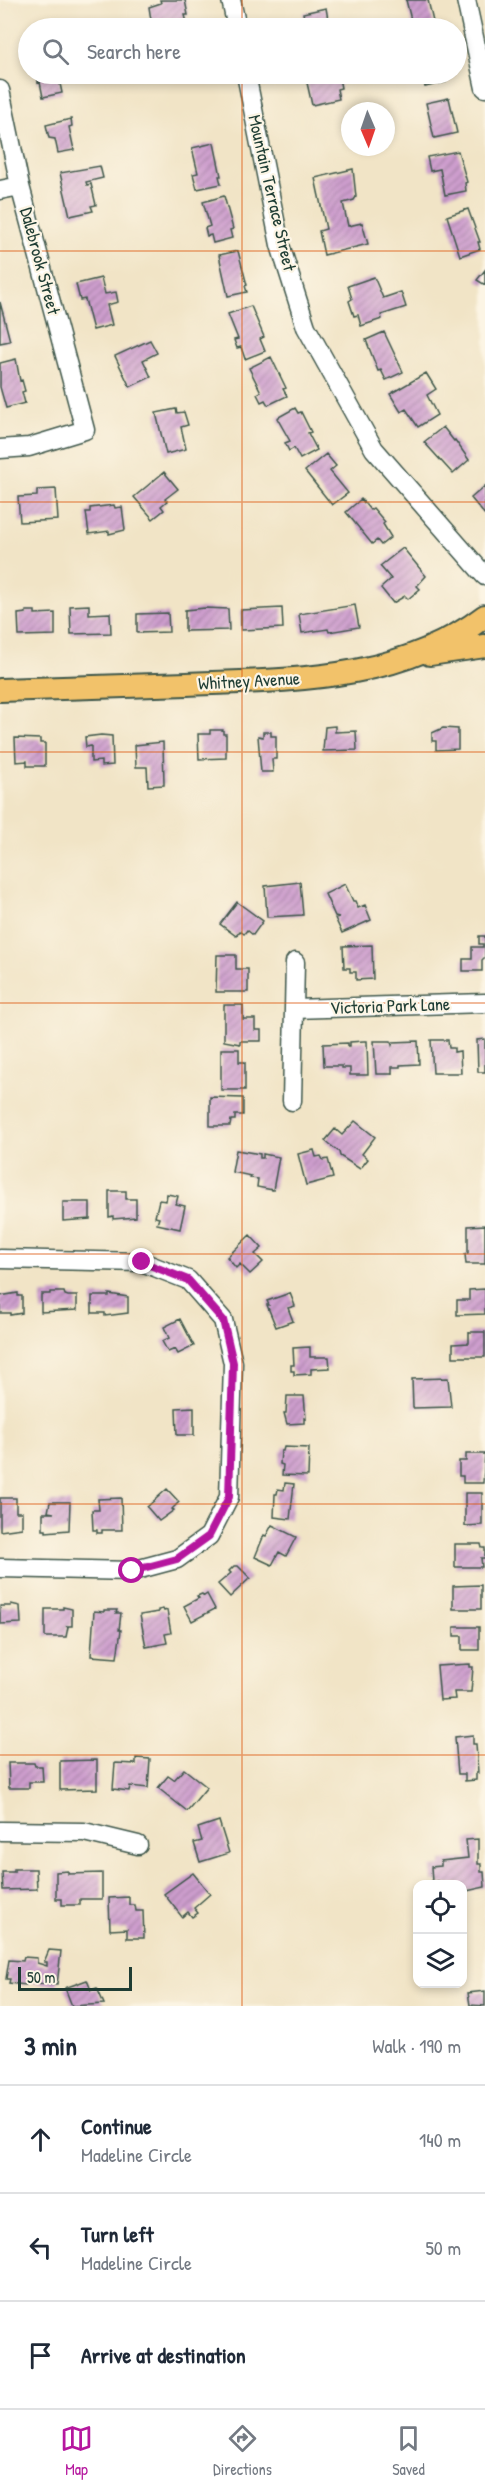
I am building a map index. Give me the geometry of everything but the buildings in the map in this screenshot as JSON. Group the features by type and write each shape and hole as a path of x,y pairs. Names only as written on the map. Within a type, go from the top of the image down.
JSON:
{"main road":[{"name":"Whitney Avenue","path":"0,690 331,677 393,663 438,644 485,616"},
{"path":"408,657 485,646"}],"street":[{"path":"231,0 235,18"},
{"path":"466,0 485,88"},
{"name":"Mountain Terrace Street","path":"248,84 280,245 306,327 374,449 485,576"},
{"name":"Dalebrook Street","path":"0,90 20,186 85,430 29,447 0,449"},
{"path":"0,190 20,186"},
{"path":"292,1101 295,962"},
{"name":"Victoria Park Lane","path":"294,1009 485,1003"},
{"path":"0,1259 142,1262 188,1280 223,1320 233,1363 229,1497 209,1536 177,1559 132,1571 0,1568"},
{"path":"0,1831 84,1832 138,1845"}],"route":[{"path":"132,1571 177,1559 209,1536 229,1497 233,1363 223,1320 188,1280 142,1262"}]}
